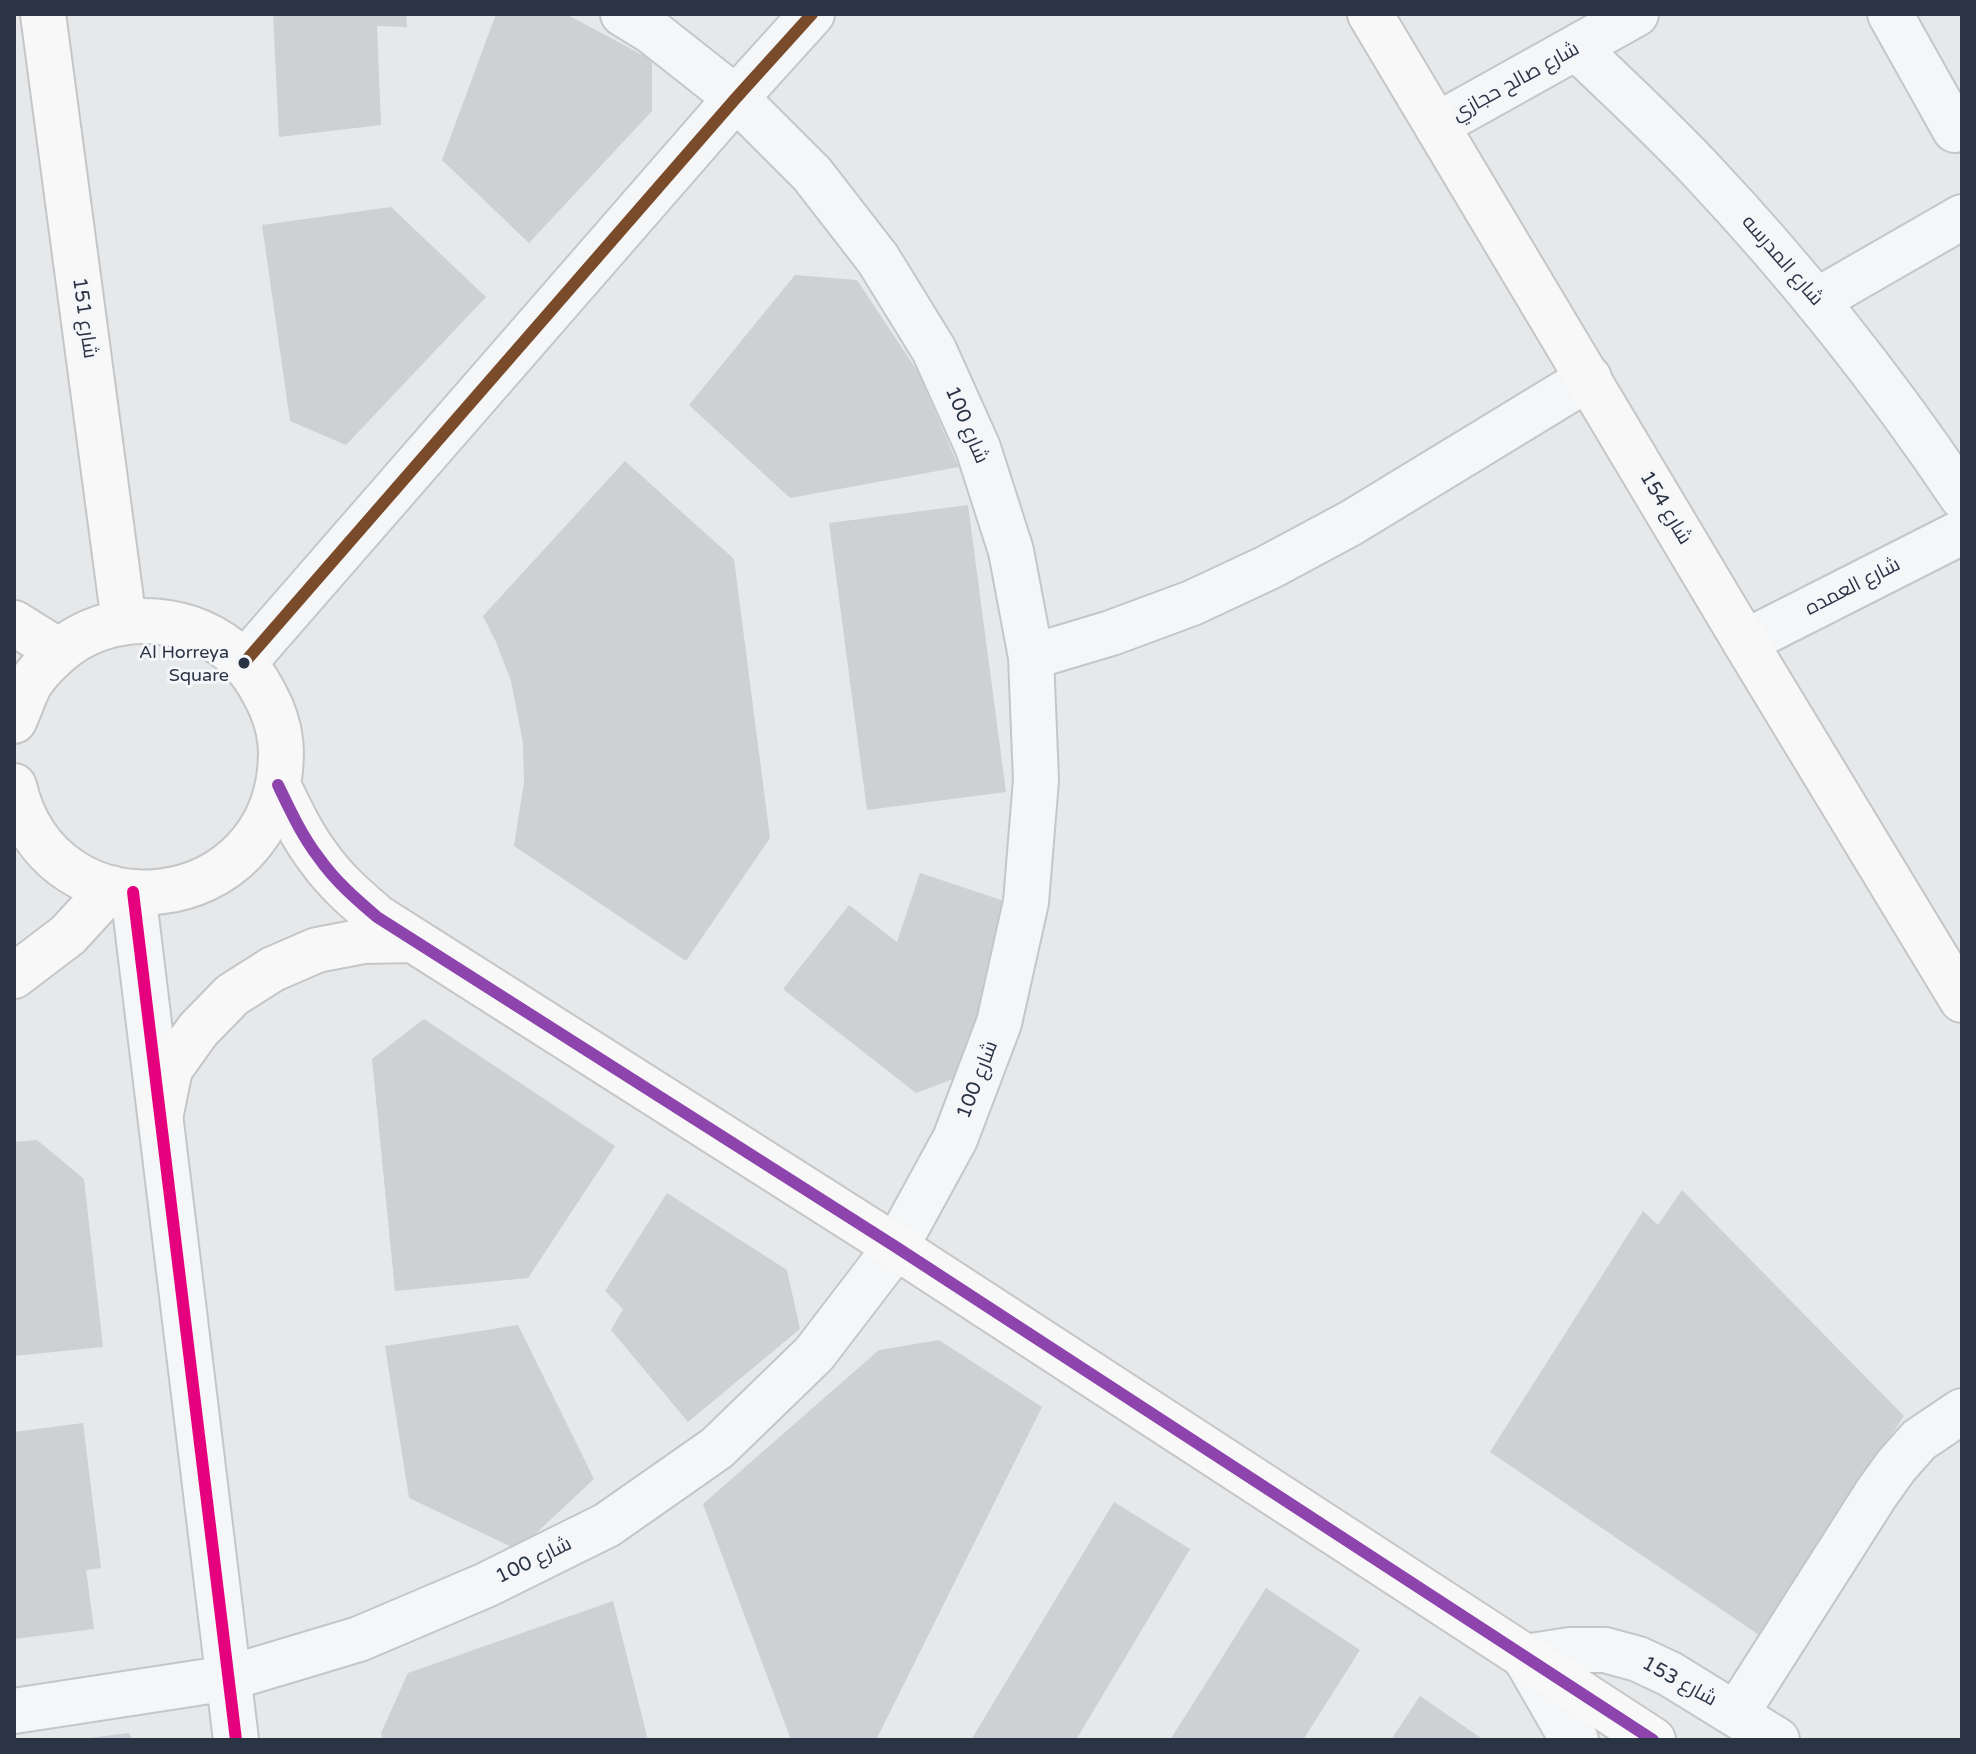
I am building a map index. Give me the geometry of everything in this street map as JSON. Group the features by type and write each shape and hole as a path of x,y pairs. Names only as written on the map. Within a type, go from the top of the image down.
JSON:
{"street":[{"name":"شارع 151","path":"43,14 124,622"},
{"name":"شارع 100","path":"14,1711 229,1678 359,1639 486,1585 607,1525 717,1448 814,1354 896,1247 955,1139 999,1023 1026,902 1036,780 1031,657 1011,551 978,448 934,350 878,259 812,174 736,98 651,31 623,14"},
{"path":"244,663 812,14"},
{"name":"شارع 154","path":"1370,14 1745,642 1948,950 1962,1000"},
{"name":"شارع صالح حجازي","path":"1437,125 1636,14"},
{"path":"1890,14 1955,130"},
{"name":"شارع المدرسه","path":"1577,48 1702,170 1816,301 1874,373 1962,497"},
{"path":"1816,301 1962,217"},
{"path":"1031,657 1111,633 1192,603 1269,567 1351,523 1589,378"},
{"name":"شارع العمده","path":"1745,642 1962,532"},
{"path":"14,721 31,682 59,651 79,637 124,622 157,621 189,628 219,642 244,663 263,690 276,720 281,752 278,785 268,816 251,844 226,867 197,883 166,892 122,890 73,873 40,844 19,807 14,786"},
{"path":"14,623 59,651"},
{"path":"278,785 319,858 346,890 377,917 896,1247 1653,1740"},
{"path":"14,976 122,890"},
{"path":"122,890 161,1113 236,1740"},
{"path":"161,1113 170,1069 198,1030 232,995 273,969 317,950 364,941 413,940"},
{"path":"1736,1714 1896,1466 1919,1440 1962,1411"},
{"name":"شارع 153","path":"1530,1660 1570,1650 1605,1650 1638,1659 1670,1674 1777,1740"},
{"path":"1530,1660 1564,1725 1576,1740"}],"building":[{"path":"273,14 406,14 407,27 377,26 381,125 279,137"},
{"path":"496,14 566,14 652,60 652,111 529,243 442,160"},
{"path":"391,207 486,297 346,445 290,421 262,225"},
{"path":"795,275 857,280 918,372 959,467 790,498 689,405"},
{"path":"625,461 734,559 770,838 686,961 514,846 524,782 523,743 511,681 483,616"},
{"path":"968,505 1006,792 867,810 829,523"},
{"path":"920,873 1022,907 966,1074 916,1093 783,989 849,905 897,942"},
{"path":"424,1019 615,1146 528,1278 395,1291 372,1059"},
{"path":"37,1140 84,1179 103,1347 14,1356 14,1142"},
{"path":"1682,1190 1904,1416 1759,1635 1490,1452 1643,1211 1658,1225"},
{"path":"667,1193 787,1270 800,1329 688,1422 611,1330 623,1309 605,1291"},
{"path":"518,1325 594,1479 518,1550 409,1498 385,1346"},
{"path":"939,1340 1042,1407 876,1740 791,1740 703,1504 879,1350"},
{"path":"83,1423 101,1568 86,1570 94,1629 14,1639 14,1432"},
{"path":"1114,1502 1190,1549 1076,1740 971,1740"},
{"path":"1266,1588 1360,1650 1303,1740 1170,1740"},
{"path":"613,1601 648,1740 382,1740 381,1733 408,1673"},
{"path":"1420,1696 1484,1740 1391,1740"},
{"path":"129,1733 133,1740 88,1740 88,1738"}],"transit line":[{"path":"244,663 812,14"},
{"path":"278,785 313,850 346,889 377,917 896,1247 1653,1740"},
{"path":"133,892 236,1740"}],"place":[{"name":"Al Horreya Square","path":"244,663"}]}
